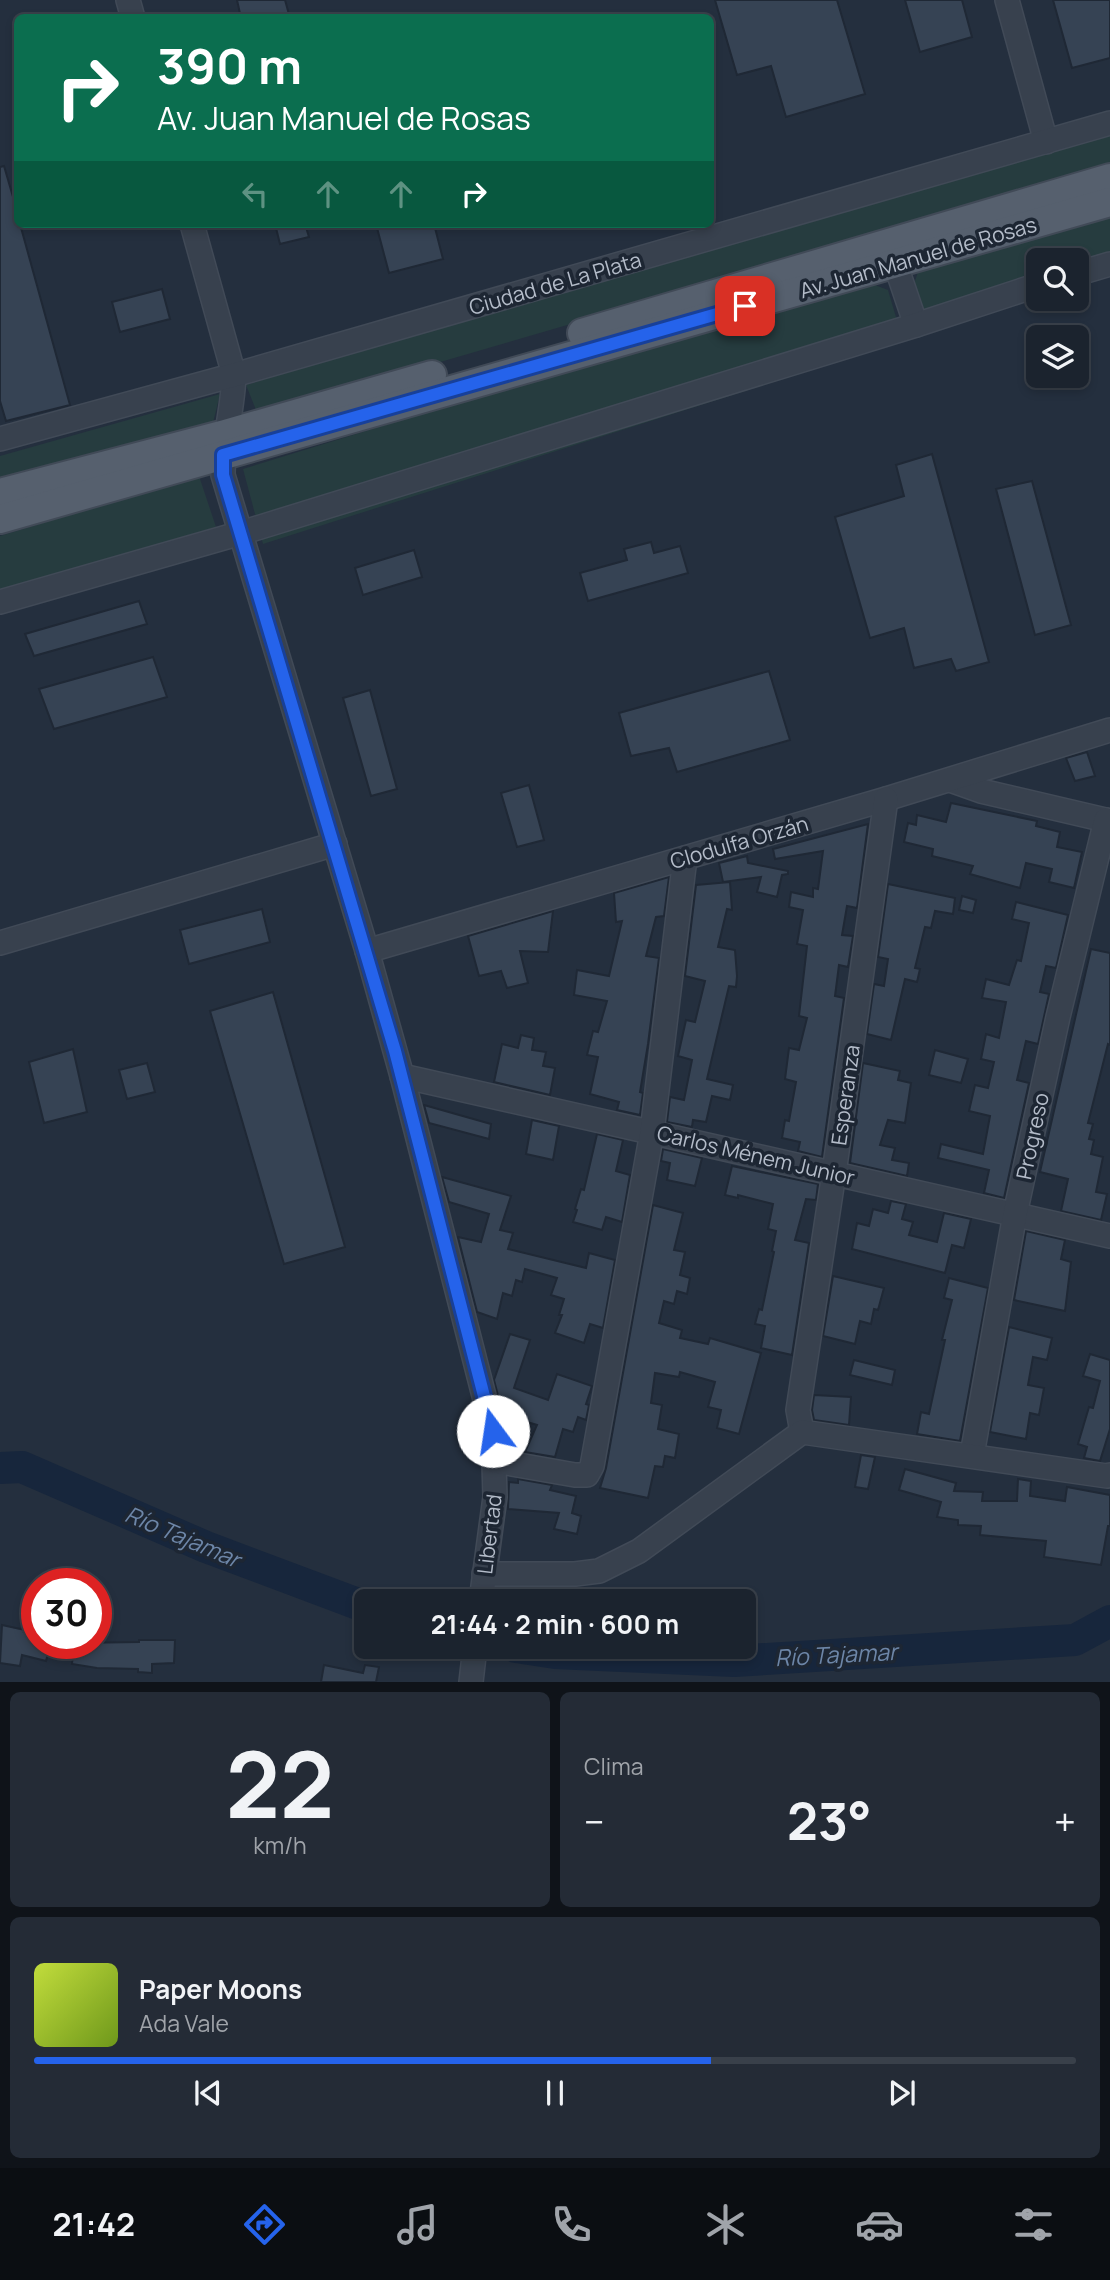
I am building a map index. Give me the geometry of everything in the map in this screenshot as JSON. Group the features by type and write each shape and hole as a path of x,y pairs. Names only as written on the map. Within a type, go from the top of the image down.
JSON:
{"main road":[{"name":"Av. Juan Manuel de Rosas","path":"0,519 224,444 564,338 1110,178"},
{"name":"Av. Juan Manuel de Rosas","path":"0,493 224,444 895,263 1110,202"}],"street":[{"path":"1007,0 1046,142"},
{"name":"Ciudad de La Plata","path":"0,439 234,375 1110,123"},
{"path":"193,228 234,375"},
{"path":"895,263 916,325"},
{"path":"1089,270 1110,264"},
{"path":"0,602 241,533 1026,289"},
{"name":"Libertad","path":"234,375 224,444 223,475 367,951 402,1076 493,1431 495,1497 482,1589"},
{"name":"Clodulfa Orzán","path":"367,951 950,780 1110,730"},
{"path":"950,780 981,791 1108,820"},
{"name":"Esperanza","path":"802,1432 798,1410 886,799"},
{"name":"Progreso","path":"972,1455 1015,1214 1058,1017 1108,820"},
{"path":"0,943 335,844"},
{"path":"495,1461 575,1475 587,1475 592,1466 652,1132 685,858"},
{"name":"Carlos Ménem Junior","path":"402,1076 1110,1236"},
{"path":"484,1574 599,1572 639,1551 802,1432 1108,1475"}],"green space":[{"path":"1110,134 1110,167 258,415 246,385 384,342"},
{"path":"1110,215 1110,275 1089,282 1089,248 1026,248 1026,302 929,332 914,284 918,272"},
{"path":"875,285 888,290 903,341 263,544 243,469 486,394"},
{"path":"220,394 211,431 0,486 0,456"},
{"path":"199,476 216,527 0,591 0,536"}],"building":[{"path":"237,0 285,0 289,14 240,14"},
{"path":"715,0 837,0 865,94 786,117 771,66 737,75"},
{"path":"905,0 962,0 972,37 920,52"},
{"path":"1053,0 1110,0 1110,58 1072,68"},
{"path":"4,166 14,200 14,228 21,228 70,405 6,421 0,401 0,167"},
{"path":"276,228 306,228 309,237 280,244"},
{"path":"377,228 435,228 443,259 389,273"},
{"path":"162,289 170,319 120,332 112,302"},
{"path":"932,454 989,662 956,671 951,659 914,668 904,628 870,638 835,517 904,496 896,465"},
{"path":"1032,481 1071,625 1035,635 996,489"},
{"path":"651,542 654,553 680,546 688,573 588,601 580,573 627,560 624,549"},
{"path":"414,550 422,577 363,595 355,568"},
{"path":"139,601 147,624 34,656 25,634"},
{"path":"153,657 167,697 54,729 39,689"},
{"path":"769,671 790,740 677,772 669,748 631,756 619,713"},
{"path":"370,690 397,789 371,796 343,698"},
{"path":"1087,752 1095,776 1075,781 1066,758"},
{"path":"529,785 544,840 517,847 501,793"},
{"path":"951,803 1037,821 1036,826 1060,832 1057,847 1082,852 1074,888 1049,882 1052,869 1026,863 1020,888 970,874 973,866 932,856 933,849 904,842 908,823 916,825 917,815 946,822"},
{"path":"868,824 857,908 847,906 842,935 853,936 848,967 839,965 835,996 844,998 822,1157 798,1151 800,1142 782,1138 785,1120 789,1121 796,1082 785,1079 789,1048 799,1050 807,1018 799,1016 807,946 797,944 803,910 789,907 791,892 813,897 813,888 818,889 823,851 775,859 773,849"},
{"path":"747,856 748,863 788,871 788,874 782,875 777,897 757,892 761,877 723,882 719,863"},
{"path":"669,877 664,916 656,917 646,956 659,958 640,1092 643,1093 640,1115 617,1110 619,1102 590,1094 598,1057 587,1055 593,1031 598,1032 607,1001 574,995 577,970 609,976 622,921 616,922 614,893"},
{"path":"730,882 732,910 727,909 718,947 735,950 736,987 729,986 707,1079 733,1085 730,1100 712,1096 706,1122 693,1120 692,1127 667,1122 670,1097 684,1100 692,1060 678,1056 686,1020 695,1022 705,981 685,976 696,885"},
{"path":"888,884 955,898 953,914 935,911 931,928 925,927 915,968 920,969 917,982 905,979 891,1040 867,1034 874,984 884,986 888,959 878,957"},
{"path":"962,896 976,900 973,913 959,910"},
{"path":"1016,902 1068,915 1056,968 1046,966 1040,992 1049,994 1038,1044 1026,1041 1017,1080 1029,1083 1004,1198 984,1193 989,1170 938,1158 941,1144 983,1154 990,1116 969,1111 975,1085 988,1088 994,1062 981,1059 986,1034 999,1038 1006,1002 982,998 986,979 1009,985 1017,960 1021,961 1029,923 1012,919"},
{"path":"262,909 270,942 189,964 180,930"},
{"path":"553,911 548,952 520,951 528,983 507,988 501,971 479,976 468,936"},
{"path":"1091,949 1110,953 1110,1045 1108,1044 1088,1123 1093,1124 1089,1139 1094,1140 1091,1154 1103,1157 1096,1192 1107,1194 1101,1220 1061,1211 1068,1179 1040,1172"},
{"path":"273,992 345,1247 284,1264 210,1011"},
{"path":"521,1035 534,1038 532,1050 546,1052 543,1066 555,1068 550,1095 494,1082 502,1044 518,1048"},
{"path":"73,1049 87,1112 44,1123 29,1062"},
{"path":"935,1050 968,1059 961,1083 929,1075"},
{"path":"147,1063 155,1092 127,1099 119,1070"},
{"path":"863,1063 900,1071 898,1080 911,1083 905,1123 888,1120 880,1145 895,1148 892,1160 909,1163 907,1176 850,1163"},
{"path":"424,1105 491,1124 489,1139 429,1123"},
{"path":"532,1120 559,1126 553,1160 526,1154"},
{"path":"597,1134 623,1140 616,1171 630,1175 622,1222 606,1217 602,1230 573,1222 581,1189 584,1190"},
{"path":"663,1149 702,1158 695,1186 667,1180 670,1163 661,1161"},
{"path":"732,1166 818,1184 816,1200 806,1199 795,1240 809,1243 792,1355 761,1348 765,1326 755,1324 759,1309 762,1310 774,1252 776,1231 768,1229 773,1204 738,1195 738,1198 725,1195"},
{"path":"442,1177 511,1196 500,1230 513,1233 508,1249 586,1268 589,1253 615,1260 603,1328 590,1324 584,1343 555,1333 562,1315 559,1315 564,1299 551,1295 557,1278 525,1269 522,1282 516,1280 512,1296 503,1293 497,1319 477,1312 458,1237 481,1242 489,1214 449,1202"},
{"path":"891,1201 906,1204 902,1219 913,1222 909,1235 937,1242 944,1213 971,1219 964,1248 952,1245 945,1273 852,1249 857,1223 869,1226 873,1209 888,1213"},
{"path":"653,1205 683,1213 674,1250 685,1252 680,1275 690,1278 687,1294 677,1291 674,1304 664,1301 659,1323 682,1330 680,1338 708,1344 710,1338 761,1353 739,1434 717,1428 721,1410 708,1407 715,1382 680,1372 679,1377 655,1373 651,1403 662,1405 658,1429 679,1434 675,1458 665,1456 663,1467 655,1466 648,1498 600,1488 606,1468"},
{"path":"1026,1231 1065,1240 1061,1259 1071,1262 1065,1311 1014,1300"},
{"path":"833,1276 884,1288 878,1310 874,1309 871,1324 860,1321 855,1344 823,1336"},
{"path":"949,1278 988,1288 960,1441 917,1434 921,1412 929,1414 945,1340 942,1340 952,1300 944,1298"},
{"path":"1009,1327 1052,1338 1047,1360 1033,1357 1028,1385 1044,1388 1039,1415 1030,1413 1026,1439 990,1432"},
{"path":"510,1334 530,1340 514,1388 548,1400 557,1374 592,1386 586,1404 589,1405 586,1420 578,1417 573,1432 563,1429 555,1457 525,1452 537,1425 503,1415 494,1380"},
{"path":"1090,1354 1110,1360 1110,1429 1100,1461 1084,1458 1087,1447 1078,1444 1089,1407 1093,1408 1100,1381 1083,1376"},
{"path":"854,1360 895,1370 892,1385 850,1375"},
{"path":"814,1395 851,1397 849,1425 814,1420"},
{"path":"861,1455 875,1457 868,1489 855,1487"},
{"path":"905,1469 956,1483 954,1491 983,1492 982,1501 1017,1501 1018,1479 1031,1481 1030,1496 1065,1501 1067,1487 1110,1495 1110,1526 1101,1565 1044,1557 1046,1541 980,1535 981,1526 958,1525 958,1520 937,1517 941,1502 899,1490"},
{"path":"518,1479 552,1485 550,1490 576,1496 572,1513 581,1516 577,1534 554,1529 559,1513 508,1509 509,1482 518,1483"},
{"path":"2,1625 21,1629 20,1666 0,1663"},
{"path":"175,1640 174,1663 152,1664 152,1673 138,1672 138,1669 97,1668 72,1664 72,1659 112,1659 112,1642"},
{"path":"324,1665 363,1673 365,1665 379,1667 376,1682 321,1682"}],"waterway":[{"name":"Río Tajamar","path":"0,1468 22,1467 206,1547 354,1602"},
{"name":"Río Tajamar","path":"689,1659 734,1661 1075,1640 1110,1621"}],"route":[{"path":"493,1431 402,1076 351,897 223,475 223,455 745,306"}]}
